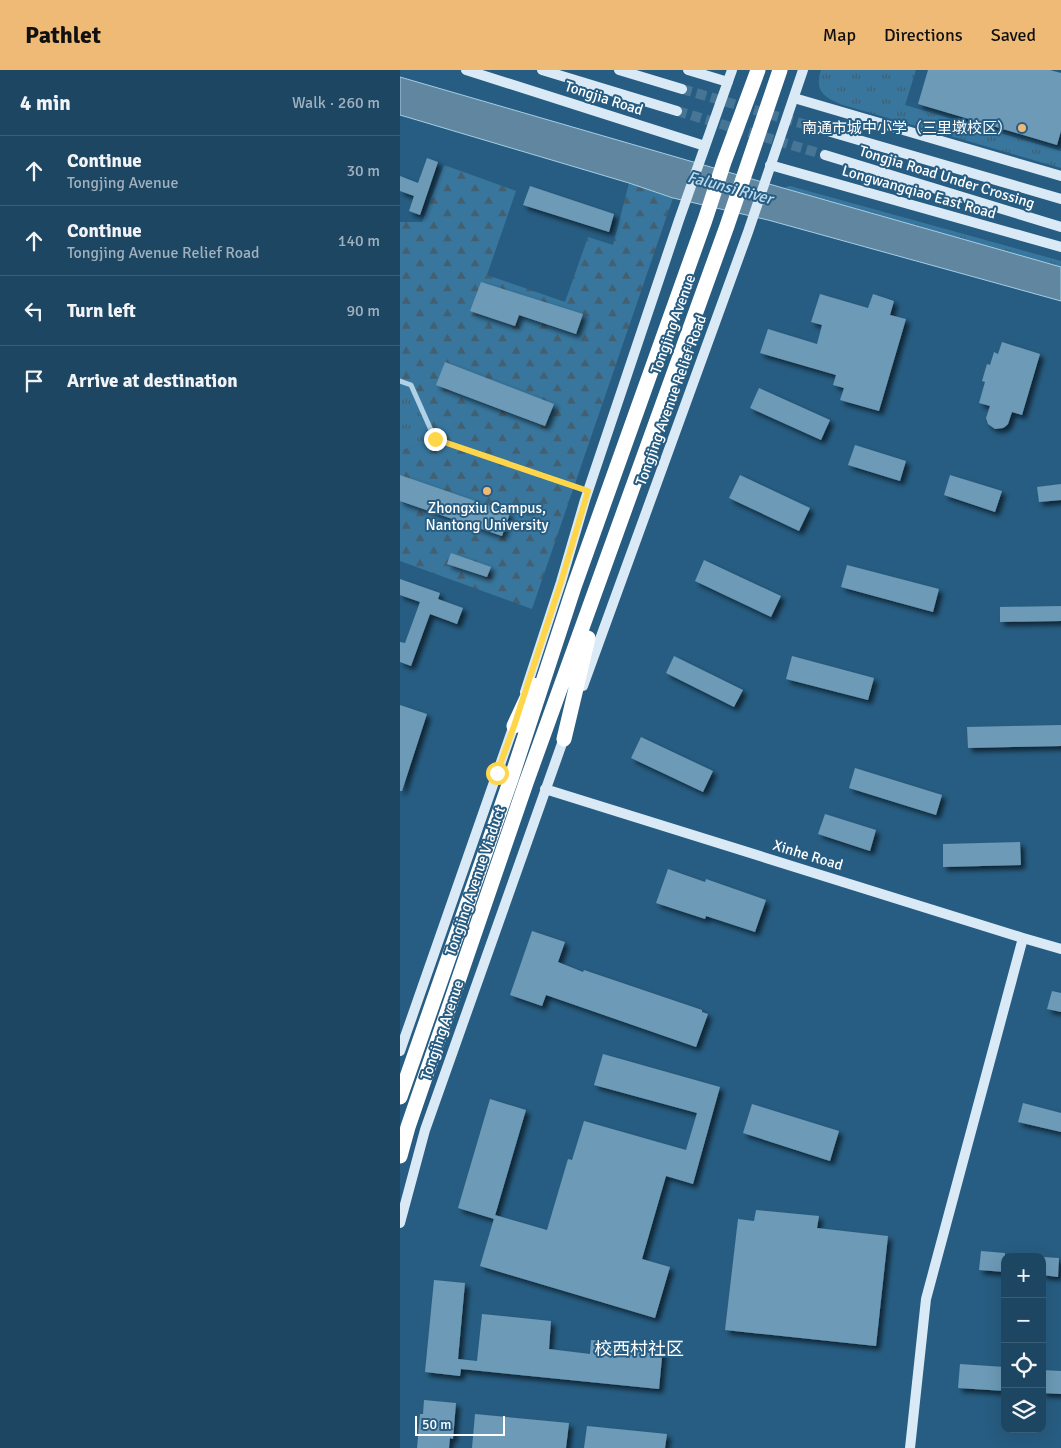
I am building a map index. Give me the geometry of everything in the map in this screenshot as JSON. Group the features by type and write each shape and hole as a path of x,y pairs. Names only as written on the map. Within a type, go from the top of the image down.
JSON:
{"highway":[{"name":"Tongjing Avenue","path":"574,587 758,70"},
{"name":"Tongjing Avenue","path":"597,590 727,226 780,70"},
{"path":"514,726 574,587"},
{"name":"Tongjing Avenue Viaduct","path":"400,1097 511,779 574,587"},
{"path":"564,739 597,590"},
{"name":"Tongjing Avenue Viaduct","path":"400,1156 408,1127 526,784 597,590"}],"street":[{"name":"Tongjia Road","path":"466,70 703,151"},
{"path":"542,70 677,111"},
{"path":"619,70 682,89"},
{"path":"688,70 728,82"},
{"path":"400,1051 514,726 561,582 588,491 732,70"},
{"name":"Tongjing Avenue Relief Road","path":"564,739 748,232 803,70"},
{"path":"794,98 1061,176"},
{"name":"Tongjia Road Under Crossing","path":"831,132 1061,199"},
{"name":"Tongjia Road Under Crossing","path":"825,155 1061,228"},
{"name":"Longwangqiao East Road","path":"769,169 1061,247"},
{"path":"400,381 411,385 435,439 588,491"},
{"name":"Tongjing Avenue","path":"400,1222 425,1130 564,739"},
{"name":"Xinhe Road","path":"545,789 1061,949"},
{"path":"910,1448 926,1299 1023,938"}],"green space":[{"path":"821,70 916,70 905,105 1061,151 1061,168 843,105 826,97 820,89 819,78"},
{"path":"444,165 516,191 487,275 565,302 588,237 613,245 629,183 673,198 532,609 400,561 400,451 434,439 411,385 400,381 400,222 422,222"},
{"path":"790,186 1061,261 1061,267 783,188"},
{"path":"400,381 411,385 435,439 400,451"}],"water":[{"name":"Falunsi River","path":"400,77 1061,267 1061,301 768,220 673,198 629,183 400,115"}],"building":[{"name":"南通市城中小学（三里墩校区）","path":"928,70 1050,70 1061,73 1061,131 1057,145 918,104"},
{"path":"427,158 438,162 420,215 409,211 414,196 400,191 400,176 418,183"},
{"path":"530,186 614,214 609,232 523,205"},
{"path":"481,282 583,314 576,334 519,315 515,326 470,311"},
{"path":"820,294 868,308 873,294 894,301 890,315 906,319 879,411 840,400 844,388 833,385 836,375 760,353 768,329 817,344 822,325 811,322"},
{"path":"1002,342 1040,354 1022,415 1012,412 1006,426 995,429 988,424 986,418 990,406 979,403 985,382 982,381 987,364 990,365 994,352 998,354"},
{"path":"445,362 554,404 545,426 436,385"},
{"path":"759,388 830,420 821,440 750,408"},
{"path":"855,445 906,461 900,481 848,465"},
{"path":"400,475 510,513 502,536 400,501"},
{"path":"740,475 810,508 799,531 729,498"},
{"path":"950,475 1002,491 995,512 944,495"},
{"path":"1061,484 1061,500 1039,502 1037,487"},
{"path":"451,553 491,567 487,577 447,564"},
{"path":"704,560 781,596 771,617 695,581"},
{"path":"847,565 939,589 933,612 841,587"},
{"path":"400,579 440,593 438,599 463,608 457,624 430,614 411,666 400,662 400,642 405,643 420,602 400,595"},
{"path":"1061,606 1061,621 1000,622 1000,607"},
{"path":"674,656 743,690 734,707 666,673"},
{"path":"792,656 874,678 868,700 786,679"},
{"path":"400,705 427,714 402,791 400,791"},
{"path":"1061,725 1061,746 968,748 967,727"},
{"path":"641,737 713,771 703,792 631,758"},
{"path":"855,768 942,795 936,815 849,788"},
{"path":"825,814 876,830 870,851 818,834"},
{"path":"1020,842 1021,865 943,867 943,844"},
{"path":"668,869 705,882 706,879 766,900 755,932 706,916 705,919 656,903"},
{"path":"532,931 565,942 558,962 583,972 584,970 702,1010 702,1012 708,1014 696,1047 546,995 542,1006 510,995"},
{"path":"1052,991 1061,993 1061,1012 1047,1009"},
{"path":"603,1054 720,1087 693,1184 666,1176 642,1259 670,1267 655,1318 480,1266 495,1215 547,1230 568,1159 572,1160 584,1121 686,1150 697,1113 594,1085"},
{"path":"490,1099 526,1110 494,1219 458,1208"},
{"path":"1023,1103 1061,1113 1061,1132 1018,1122"},
{"path":"752,1104 839,1131 830,1161 743,1133"},
{"path":"756,1210 819,1216 817,1228 888,1236 876,1346 725,1330 738,1219 754,1221"},
{"path":"981,1251 1005,1253 1001,1253 1001,1272 979,1270"},
{"path":"1046,1257 1059,1258 1058,1277 1046,1276"},
{"path":"434,1280 465,1283 458,1359 477,1361 482,1314 551,1321 549,1349 590,1354 591,1340 663,1347 659,1389 461,1369 460,1376 425,1372"},
{"path":"960,1364 1001,1367 1001,1391 958,1388"},
{"path":"1046,1370 1061,1371 1061,1394 1046,1393"},
{"path":"424,1400 456,1403 453,1439 450,1438 449,1448 417,1448 420,1414 423,1414"},
{"path":"475,1414 569,1423 566,1448 472,1448"},
{"path":"587,1426 667,1434 665,1448 584,1448"}],"tunnel":[{"path":"682,89 831,132"},
{"path":"677,111 825,155"}],"place":[{"name":"南通市城中小学（三里墩校区）","path":"1022,128"},
{"name":"Zhongxiu Campus, Nantong University","path":"487,491"}],"district":[{"name":"校西村社区","path":"639,1349"}],"route":[{"path":"435,439 588,491 561,582 497,773"}]}
